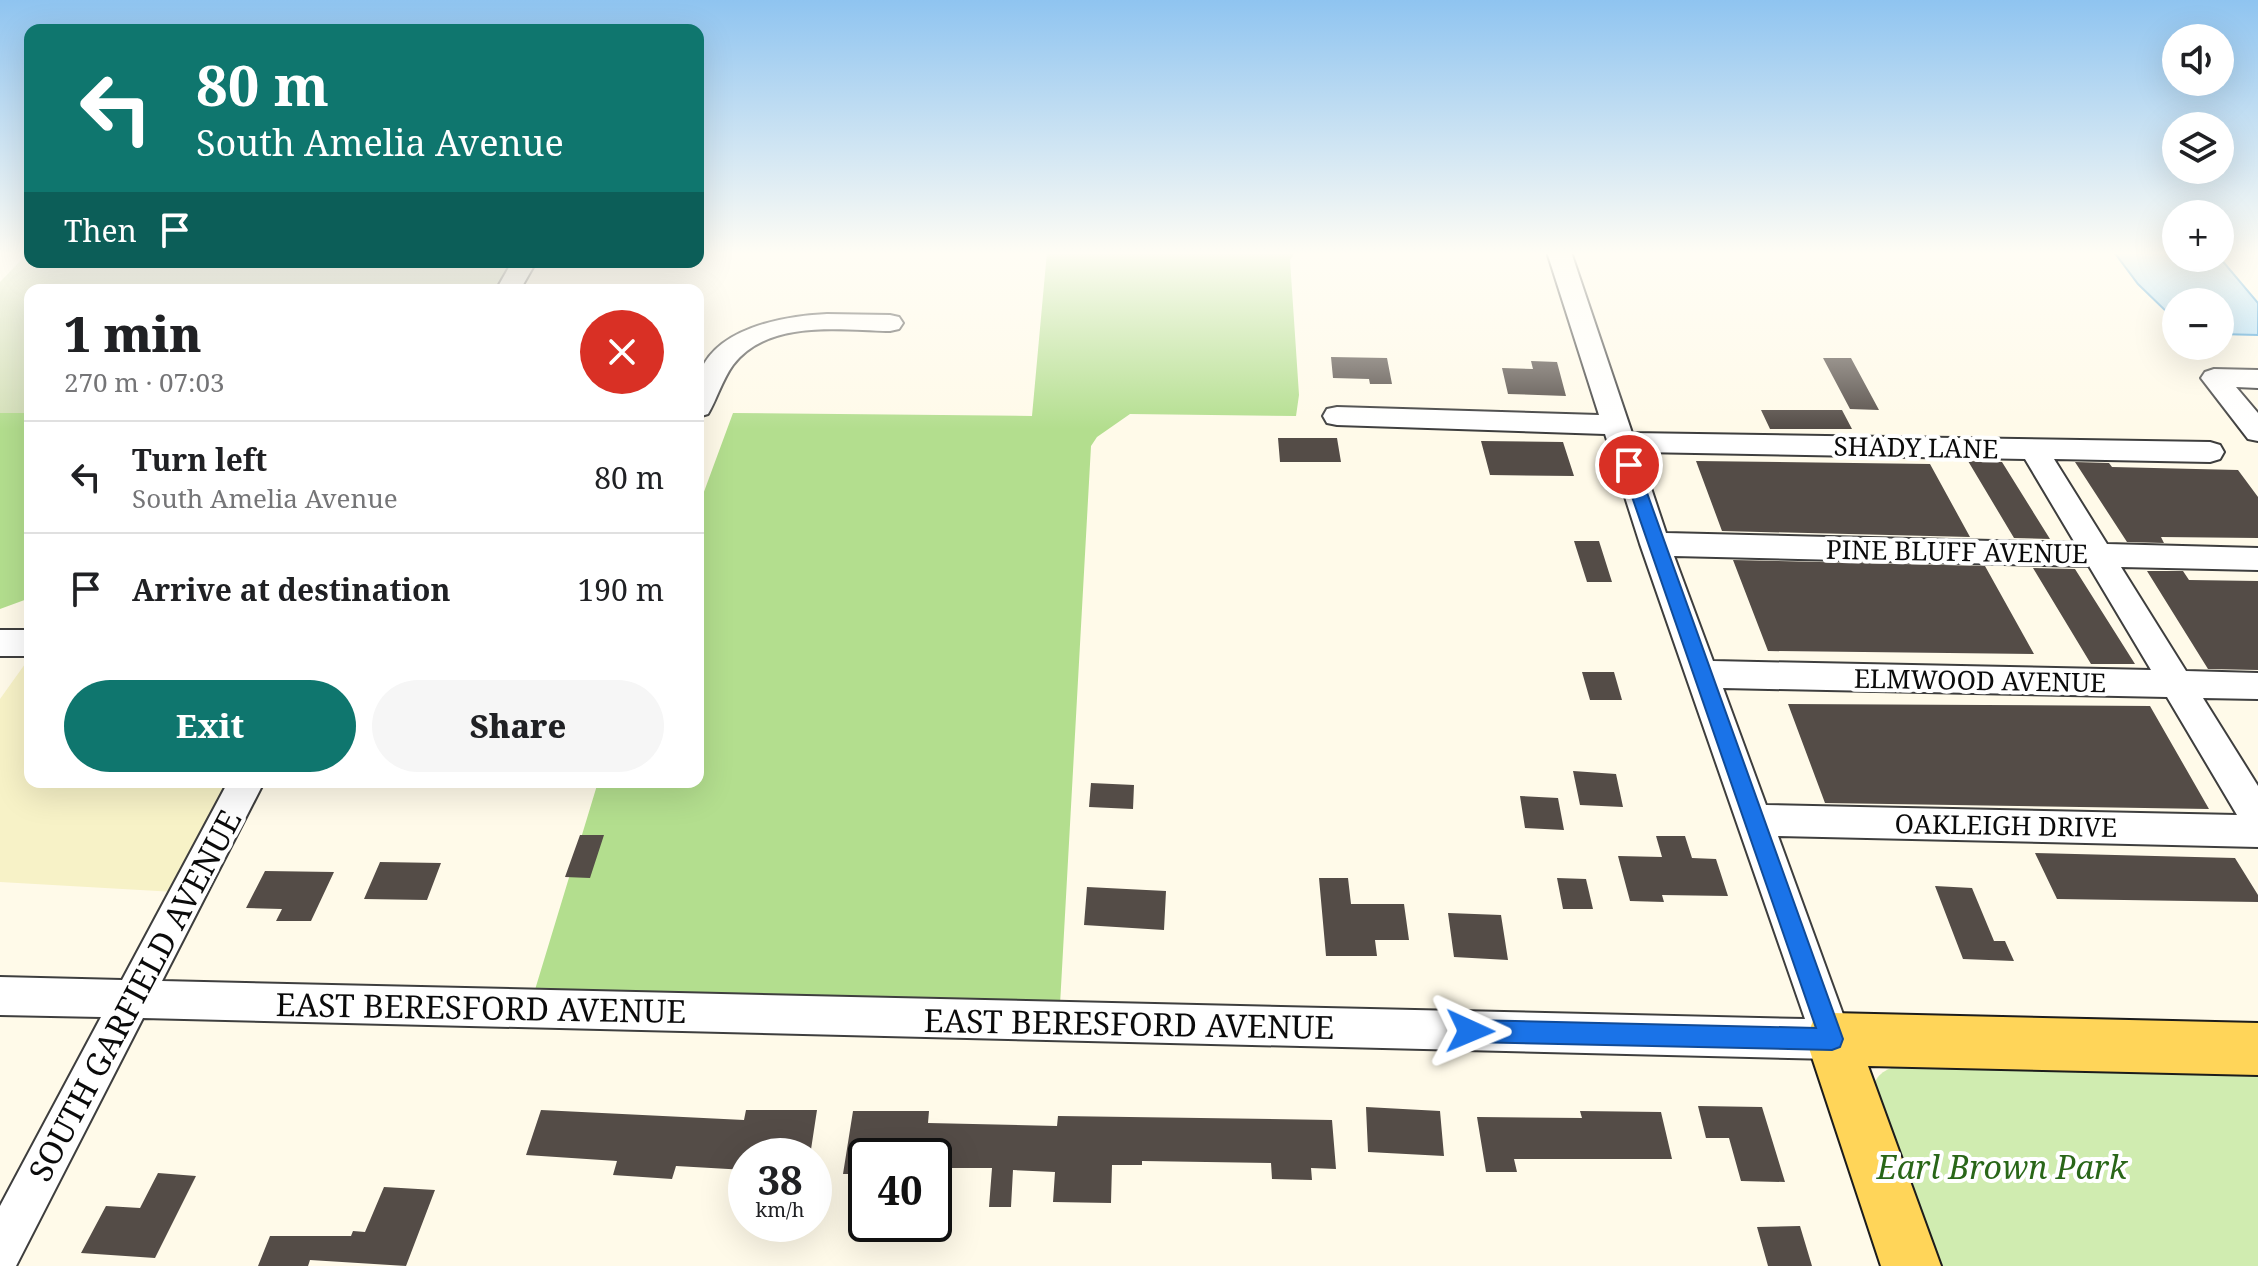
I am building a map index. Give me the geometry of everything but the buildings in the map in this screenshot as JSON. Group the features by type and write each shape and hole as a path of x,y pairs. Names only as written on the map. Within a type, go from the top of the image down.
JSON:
{"main road":[{"name":"EAST BERESFORD AVENUE","path":"1832,1039 2258,1049"},
{"path":"1832,1039 1911,1266"}],"street":[{"path":"1578,311 1655,544 1832,1039"},
{"path":"704,394 712,375 729,353 775,327 810,323 890,323"},
{"path":"2258,379 2214,378 2258,432"},
{"name":"SHADY LANE","path":"1337,416 1618,433 2033,449 2210,452"},
{"path":"2033,449 2258,817"},
{"name":"PINE BLUFF AVENUE","path":"1655,544 2258,559"},
{"path":"0,643 24,643"},
{"name":"ELMWOOD AVENUE","path":"1703,674 2258,686"},
{"name":"SOUTH GARFIELD AVENUE","path":"0,1251 243,788"},
{"name":"OAKLEIGH DRIVE","path":"1754,820 2258,831"},
{"name":"EAST BERESFORD AVENUE","path":"0,996 1832,1039"}],"shaded area":[{"path":"24,665 24,788 230,788 175,892 0,882 0,699"}],"green space":[{"path":"0,311 24,311 24,413 0,413"},
{"path":"1042,311 1293,311 1299,395 1296,416 1130,414 1097,437 1091,446 1060,1005 534,993 596,788 704,788 704,492 733,413 1032,416"},
{"path":"0,413 24,413 24,600 0,609"},
{"name":"Earl Brown Park","path":"1903,1064 2258,1070 2258,1266 1930,1266 1871,1095 1881,1074"}],"water":[{"path":"2234,311 2258,311 2258,335 2234,334"}],"route":[{"path":"1470,1031 1832,1039 1629,465"}]}
